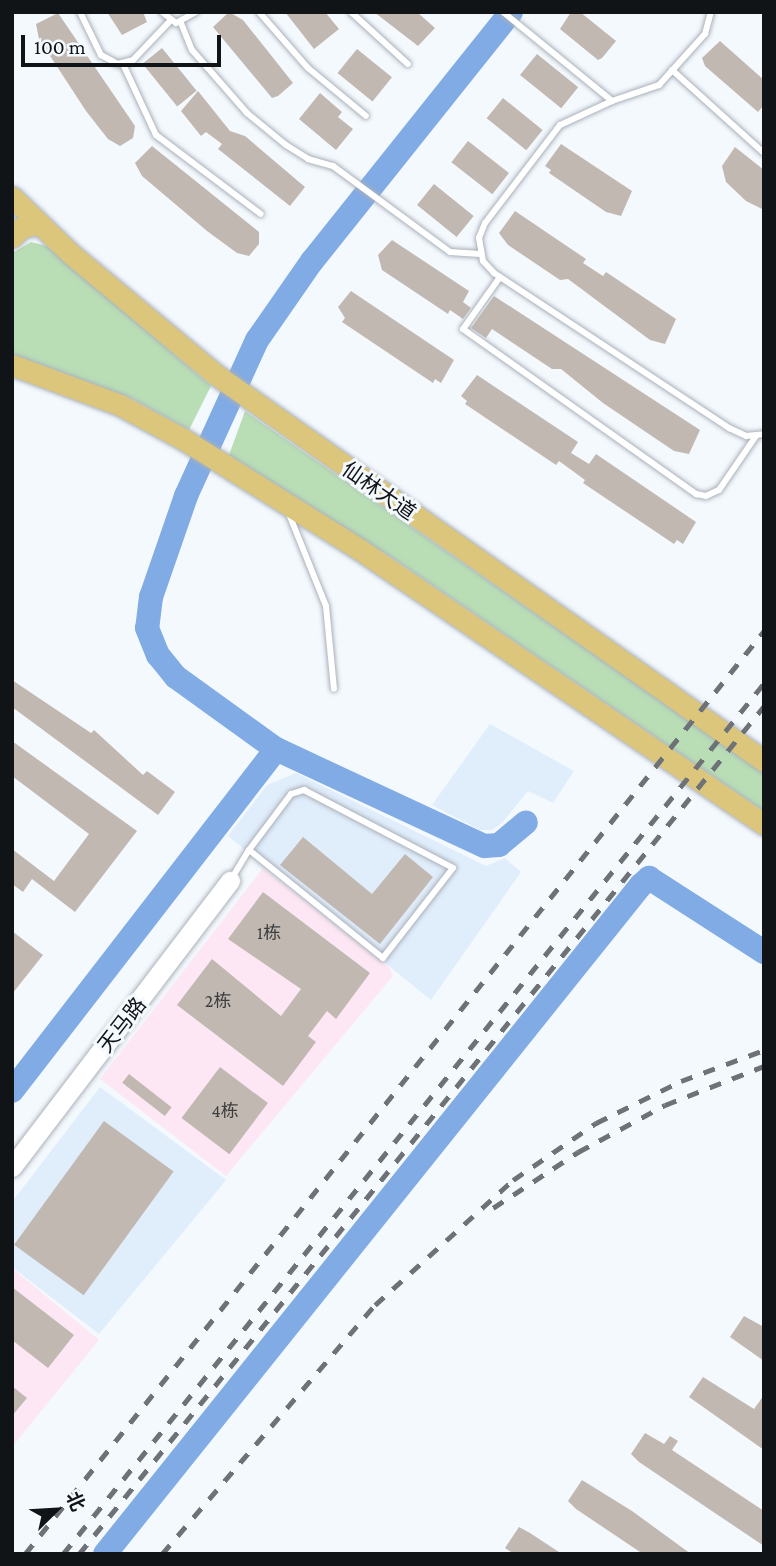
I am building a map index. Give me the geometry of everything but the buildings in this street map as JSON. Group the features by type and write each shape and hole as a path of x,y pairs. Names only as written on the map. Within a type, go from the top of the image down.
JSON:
{"main road":[{"name":"仙林大道","path":"12,197 37,224 215,374 764,761"},
{"path":"12,237 22,228 37,224"},
{"path":"12,365 120,405 183,439 491,637 764,824"}],"street":[{"name":"天马路","path":"12,1167 230,881"}],"lane":[{"path":"80,12 101,55 123,64 156,135 261,214"},
{"path":"162,12 170,21 181,23 196,12"},
{"path":"259,12 308,68 366,116"},
{"path":"351,12 408,64"},
{"path":"503,12 612,101"},
{"path":"480,254 485,223 560,125 612,101 659,85 705,33 711,12"},
{"path":"123,64 137,56 170,21"},
{"path":"181,23 192,50 247,113 308,159 333,166 386,208 450,252 480,254 500,277 729,428 746,436 760,435"},
{"path":"672,70 764,153"},
{"path":"500,277 463,329 696,494 706,496 719,490 760,435"},
{"path":"284,503 326,606 334,689"},
{"path":"230,881 249,850 291,794 304,790 453,868 383,958 249,850"}],"shaded area":[{"path":"490,724 574,771 553,803 528,791 502,823 492,830 480,830 432,805"},
{"path":"296,773 486,866 505,858 521,872 431,1000 228,836 267,785"},
{"path":"263,868 389,967 393,976 226,1176 100,1079"},
{"path":"100,1087 226,1180 99,1334 12,1267 12,1202"},
{"path":"12,1268 99,1340 12,1447"}],"green space":[{"path":"31,242 47,246 211,386 189,430 131,398 12,354 12,253"},
{"path":"245,411 764,773 764,811 394,559 229,455"}],"waterway":[{"path":"511,12 312,261 257,340 186,496 151,597 147,628 158,655 176,677 276,749 484,846 499,845 526,822"},
{"path":"12,1091 276,749"},
{"path":"105,1554 641,885 649,878 764,952"}],"railway":[{"path":"25,1554 764,631"},
{"path":"63,1554 764,683"},
{"path":"79,1554 764,706"},
{"path":"162,1554 375,1305 513,1180 596,1123 681,1081 764,1050"},
{"path":"493,1208 578,1152 665,1105 764,1066"}]}
